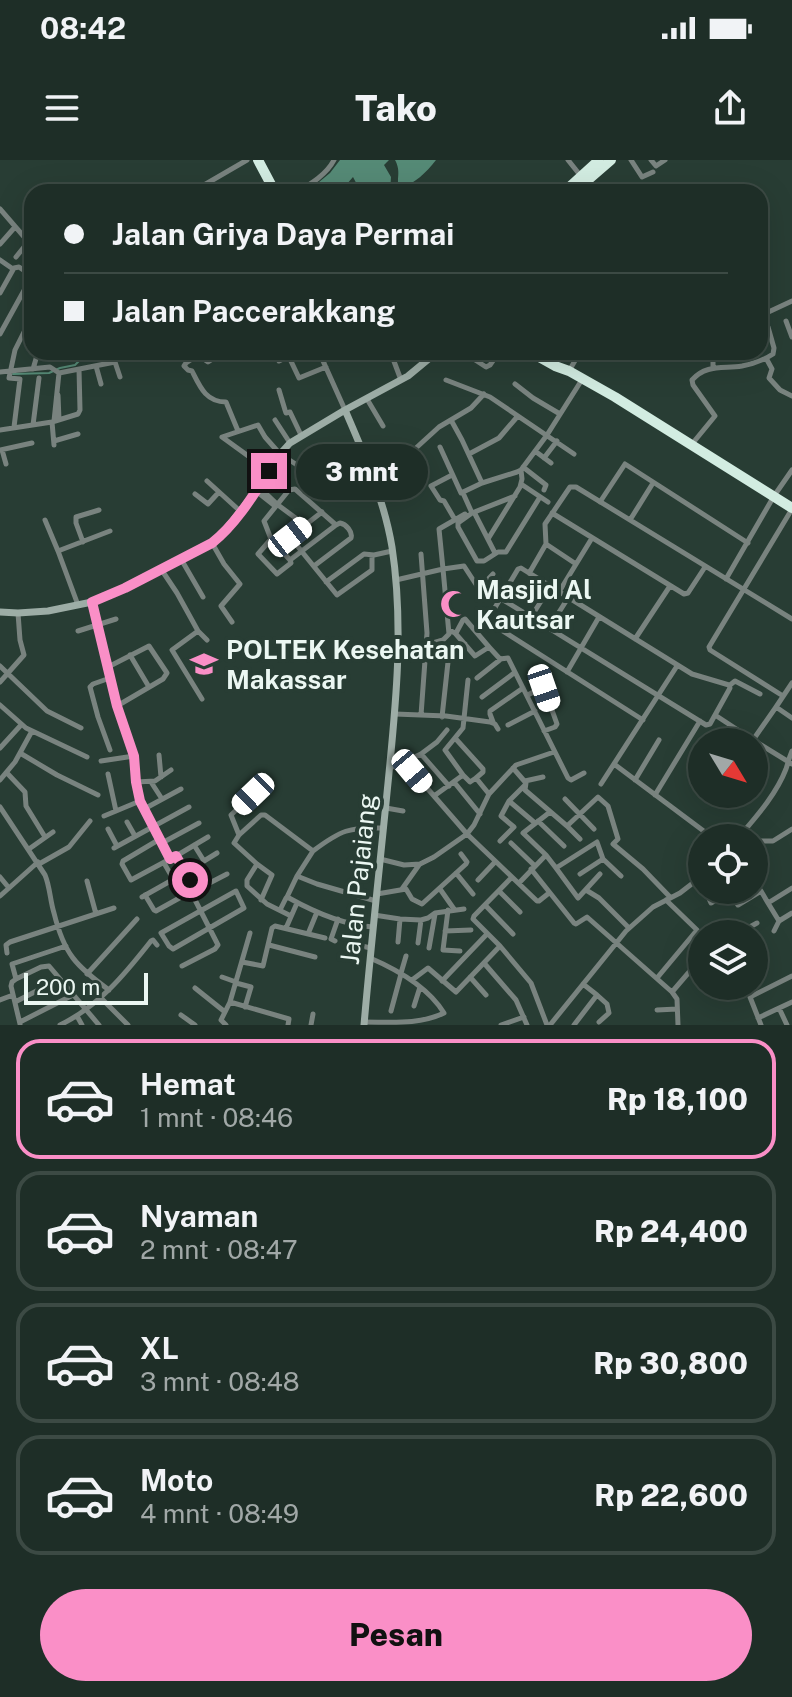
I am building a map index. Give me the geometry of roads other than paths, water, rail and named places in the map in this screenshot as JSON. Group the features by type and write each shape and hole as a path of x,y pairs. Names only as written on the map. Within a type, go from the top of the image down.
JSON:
{"highway":[{"path":"258,160 271,184"},
{"path":"574,184 600,160"},
{"path":"578,184 611,160"},
{"path":"544,360 583,378 792,509"},
{"path":"556,360 568,370"}],"main road":[{"path":"0,612 18,613 92,602 212,543 223,533 290,443 401,380 428,360"},
{"name":"Jalan Pajaiang","path":"345,410 374,479 392,551 399,647 364,1023"}],"street":[{"path":"206,184 247,160"},
{"path":"309,184 322,175 334,160"},
{"path":"568,160 581,176"},
{"path":"631,160 642,177 653,172"},
{"path":"651,160 656,166 665,160"},
{"path":"1,211 24,237"},
{"path":"0,244 15,227"},
{"path":"16,257 24,250"},
{"path":"0,260 24,272"},
{"path":"1,288 16,268"},
{"path":"0,334 24,290"},
{"path":"768,312 792,301"},
{"path":"786,321 792,337"},
{"path":"768,327 774,353 768,357"},
{"path":"9,374 24,331"},
{"path":"33,369 36,360"},
{"path":"190,360 184,366 192,371 205,395 218,402 226,402 238,431"},
{"path":"291,360 300,378 329,360"},
{"path":"323,360 345,410"},
{"path":"394,360 401,380"},
{"path":"475,360 486,367 493,360"},
{"path":"568,370 575,360"},
{"path":"713,360 713,368"},
{"path":"691,445 717,414 692,381 698,374 713,368 742,366 760,360"},
{"path":"767,360 772,369 769,378 780,390 792,396"},
{"path":"1,376 33,369 57,371 115,362 120,377"},
{"path":"96,366 101,384"},
{"path":"0,430 55,421 79,412 79,369"},
{"path":"57,371 54,443 78,434"},
{"path":"9,374 20,379 14,427"},
{"path":"33,425 39,378"},
{"path":"461,492 522,468 583,378"},
{"path":"446,380 484,394 574,454"},
{"path":"515,384 560,414"},
{"path":"279,390 286,413 290,412 301,435"},
{"path":"374,479 405,458 439,427 473,406 484,394"},
{"path":"367,399 383,426"},
{"path":"469,454 499,438 517,417"},
{"path":"275,420 290,443"},
{"path":"451,420 482,483"},
{"path":"269,471 222,438 258,425 280,454 308,472 325,473 343,498"},
{"path":"544,458 557,441"},
{"path":"6,464 1,450 32,443"},
{"path":"440,447 495,553"},
{"path":"535,451 551,463"},
{"path":"600,502 625,464 748,543"},
{"path":"488,539 521,484 522,468"},
{"path":"522,468 546,485 544,490"},
{"path":"726,579 792,470"},
{"path":"452,475 431,486 454,518"},
{"path":"207,481 240,511"},
{"path":"630,520 653,483"},
{"path":"521,484 548,502"},
{"path":"529,573 546,544 545,526 571,486 792,619"},
{"path":"257,489 305,525"},
{"path":"290,560 271,539 264,521 289,490 295,489 336,525"},
{"path":"195,494 208,504 219,492"},
{"path":"489,647 477,656 452,632 439,529 454,518 515,496"},
{"path":"472,512 457,524 474,558 484,561 499,551 506,552 540,497"},
{"path":"783,696 709,648 709,645 792,509"},
{"path":"83,542 76,517 99,510"},
{"path":"277,547 322,512"},
{"path":"552,513 687,594 705,567"},
{"path":"45,520 78,606"},
{"path":"271,539 258,556 276,574 291,563 290,560 342,523 352,537 314,566"},
{"path":"58,551 110,531"},
{"path":"290,537 336,595 372,570 372,555"},
{"path":"559,592 592,538"},
{"path":"212,543 224,564 240,582 221,606 232,622"},
{"path":"546,544 576,564"},
{"path":"326,582 364,554 392,551"},
{"path":"421,554 426,647 421,715"},
{"path":"181,559 203,597"},
{"path":"396,580 464,566 479,589 493,574"},
{"path":"643,720 488,623 487,618 519,568 694,676 730,685"},
{"path":"161,569 198,631 207,640"},
{"path":"635,639 670,586"},
{"path":"531,617 550,587"},
{"path":"500,598 708,725 735,681 760,694"},
{"path":"549,628 568,598"},
{"path":"92,602 117,706 134,756 140,801 170,859 194,891 218,944 182,966"},
{"path":"0,682 24,655 18,613"},
{"path":"567,672 599,617"},
{"path":"78,631 116,619"},
{"path":"399,647 426,647 443,640 465,619 501,659"},
{"path":"198,631 172,650 202,699"},
{"path":"442,717 448,662 465,644"},
{"path":"108,667 146,646 150,647 167,675 117,706"},
{"path":"130,655 149,687"},
{"path":"477,678 504,657 508,658 569,780 584,773"},
{"path":"0,666 47,711 81,728"},
{"path":"601,784 677,666"},
{"path":"482,697 514,673"},
{"path":"110,678 90,687 110,750"},
{"path":"455,738 483,769 470,782 445,751 455,738 463,728 468,680"},
{"path":"761,728 792,683"},
{"path":"498,729 490,711 523,688"},
{"path":"528,695 544,688 557,724 544,731"},
{"path":"776,707 792,718"},
{"path":"1,709 21,725 87,757"},
{"path":"508,725 535,711"},
{"path":"395,714 493,723"},
{"path":"715,715 735,728"},
{"path":"655,795 700,721"},
{"path":"0,748 21,725"},
{"path":"390,768 421,754 447,730"},
{"path":"0,780 32,731"},
{"path":"635,780 659,740"},
{"path":"768,749 790,762"},
{"path":"749,824 771,796 790,762 792,751"},
{"path":"380,859 404,865 420,864 434,857 467,834 489,794 513,768 521,762 554,752"},
{"path":"20,753 98,795"},
{"path":"421,754 480,814"},
{"path":"159,755 161,777"},
{"path":"101,761 134,756"},
{"path":"614,764 694,824"},
{"path":"513,768 526,783 525,790 580,839"},
{"path":"136,782 151,782 171,770"},
{"path":"412,771 467,834 538,902 549,893"},
{"path":"7,773 25,792 26,806 45,837"},
{"path":"108,774 116,811"},
{"path":"434,796 463,775"},
{"path":"500,841 514,827 501,816 509,801 526,783 543,777"},
{"path":"476,778 489,794"},
{"path":"151,782 162,799"},
{"path":"144,809 181,789"},
{"path":"239,835 231,816 253,794"},
{"path":"567,826 597,797 607,805 618,839 613,844 643,869 697,930 657,978"},
{"path":"565,799 594,829"},
{"path":"104,816 140,801"},
{"path":"509,801 564,846"},
{"path":"0,807 38,863 49,886 57,925 74,961 109,990"},
{"path":"108,829 115,847 189,807"},
{"path":"386,808 403,811"},
{"path":"550,812 523,833 546,855 576,900 600,874"},
{"path":"261,900 272,875 234,843 239,835 263,814 313,851"},
{"path":"0,896 38,863 69,847 90,821"},
{"path":"127,822 135,836"},
{"path":"199,823 123,861 131,880 208,837"},
{"path":"280,910 313,851 347,831 384,828"},
{"path":"768,841 792,829"},
{"path":"29,849 53,832"},
{"path":"556,868 597,842 603,859 621,876"},
{"path":"511,843 574,923 587,917 672,992 677,999 678,1025"},
{"path":"194,845 204,861"},
{"path":"197,865 217,853"},
{"path":"297,876 317,884 376,897 408,890 412,899 420,904 467,863 461,854"},
{"path":"519,883 546,855"},
{"path":"170,859 174,879 183,896"},
{"path":"580,874 603,859"},
{"path":"478,880 495,862"},
{"path":"257,864 246,883 261,900 291,916"},
{"path":"402,889 420,864"},
{"path":"456,873 473,894"},
{"path":"174,879 143,896 155,911 227,874"},
{"path":"0,877 9,888"},
{"path":"512,877 473,919 533,986 548,1025 629,928 649,910 688,888"},
{"path":"87,881 96,914"},
{"path":"779,921 768,903 792,888"},
{"path":"440,889 451,910 443,951 460,951"},
{"path":"586,890 599,898 629,928"},
{"path":"236,891 244,908 173,949 169,946 161,934 201,910 236,891"},
{"path":"499,891 520,912"},
{"path":"287,897 356,926 373,927"},
{"path":"286,928 297,903"},
{"path":"485,905 513,934"},
{"path":"7,953 7,943 114,908"},
{"path":"374,915 421,920 435,913 464,909"},
{"path":"308,934 317,912"},
{"path":"429,948 435,913"},
{"path":"774,931 779,921 792,913"},
{"path":"87,974 137,919"},
{"path":"335,941 331,939 338,919"},
{"path":"398,942 400,919"},
{"path":"418,943 421,920"},
{"path":"242,962 263,966 274,927 325,938"},
{"path":"445,931 471,930"},
{"path":"226,1025 221,1020 230,1002 250,933"},
{"path":"442,981 487,934"},
{"path":"61,1025 101,998 151,941 157,945"},
{"path":"347,943 371,948"},
{"path":"269,945 315,957"},
{"path":"16,979 12,964 66,946"},
{"path":"412,980 428,968 455,993 500,946"},
{"path":"391,1011 406,956"},
{"path":"364,1023 410,1022 444,1014 412,980 370,958"},
{"path":"484,963 518,1002 527,1025"},
{"path":"73,995 20,1023 11,984 46,966 51,968 99,1025"},
{"path":"672,992 688,973"},
{"path":"792,976 749,999 760,1022 792,1002"},
{"path":"222,977 251,987 245,1007"},
{"path":"470,977 486,995"},
{"path":"0,1000 14,999 60,979"},
{"path":"583,984 607,1005 609,1013 599,1022"},
{"path":"414,1006 420,987"},
{"path":"195,988 225,1012"},
{"path":"574,1025 597,995"},
{"path":"101,998 128,1025"},
{"path":"230,1002 289,1019 288,1025"},
{"path":"779,1008 787,1025"},
{"path":"657,1010 677,1009"},
{"path":"311,1025 313,1014"},
{"path":"181,1015 195,1025"},
{"path":"77,1016 82,1025"},
{"path":"501,1025 524,1017"}],"waterway":[{"path":"13,374 49,373 75,365 80,360"}],"place":[{"name":"Masjid Al Kautsar","path":"454,604"},
{"name":"POLTEK Kesehatan Makassar","path":"204,664"}]}
